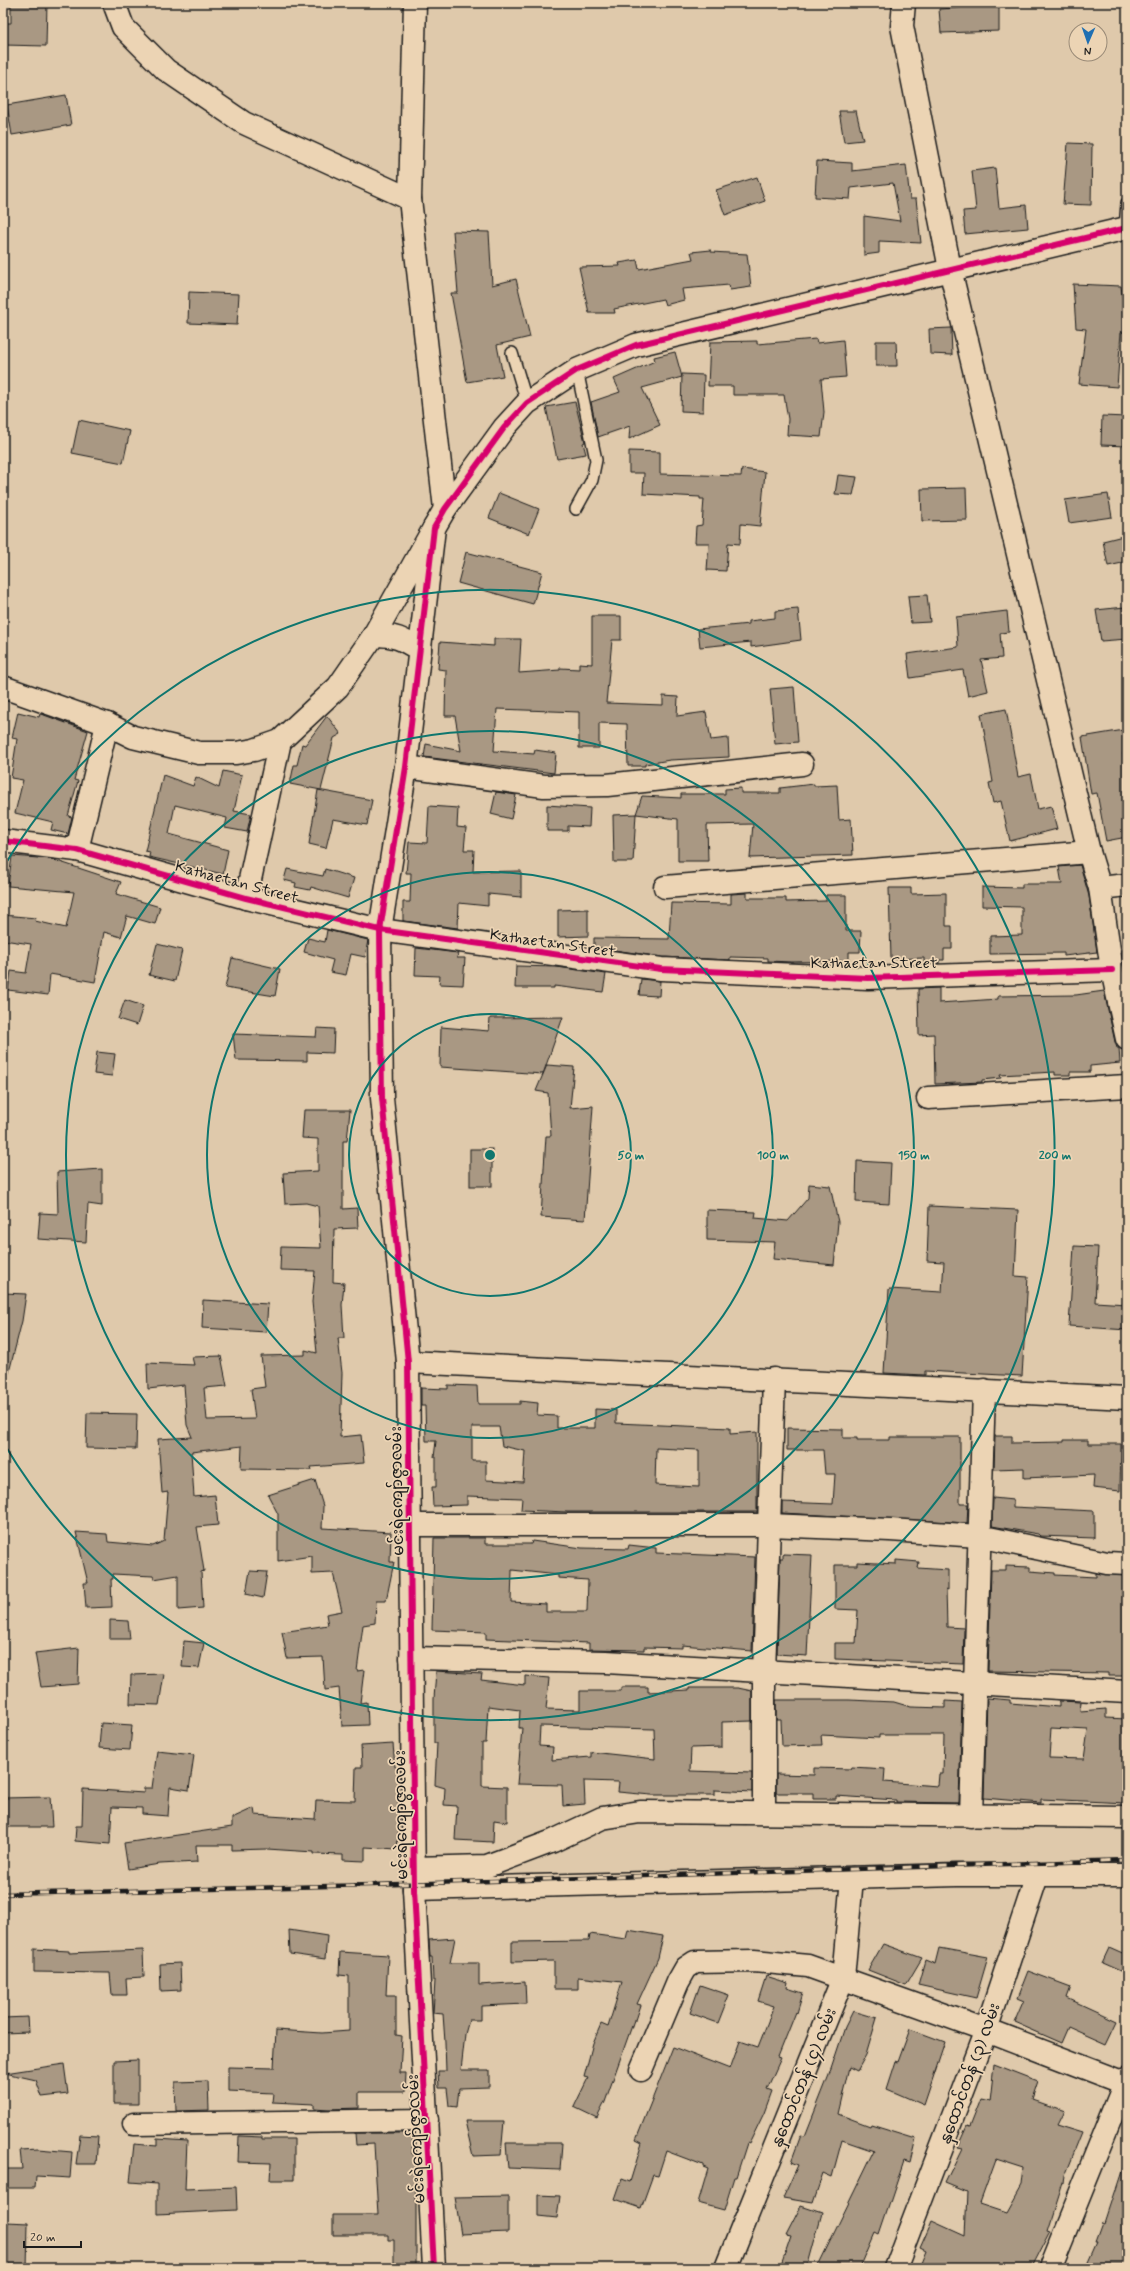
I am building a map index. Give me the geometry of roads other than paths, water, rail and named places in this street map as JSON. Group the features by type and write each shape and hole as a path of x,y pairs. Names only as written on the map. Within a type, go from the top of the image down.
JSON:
{"street":[{"path":"114,3 123,27 166,70 244,123 410,199"},
{"path":"415,3 410,199 445,508"},
{"path":"904,3 902,26 950,269 1090,852 1100,888 1112,970 1127,1038"},
{"path":"3,687 106,724 133,737 199,753 236,753 254,750 280,741 338,687 374,635 445,508 504,428 527,402 577,370 636,345 1126,228"},
{"name":"မင်းရဲကျော်ဇွာလမ်း","path":"434,528 406,767 380,930 382,1098 408,1362 414,1878 434,2268"},
{"path":"374,635 393,635 403,639 420,650"},
{"path":"77,850 106,724"},
{"path":"246,898 280,741"},
{"path":"406,767 552,786 607,785 802,764"},
{"name":"Kathaetan Street","path":"3,841 77,850 246,898 380,930 661,969 868,978 1112,970"},
{"path":"665,887 1090,852"},
{"path":"1100,888 1127,885"},
{"path":"928,1098 1127,1086"},
{"path":"408,1362 774,1378 1127,1398"},
{"path":"764,1812 764,1672 774,1378"},
{"path":"971,1816 984,1390"},
{"path":"410,1525 769,1525 890,1530 979,1536 1106,1563 1127,1564"},
{"path":"411,1658 606,1662 1127,1692"},
{"path":"414,1878 487,1866 553,1840 602,1818 640,1812 764,1812 1127,1817"},
{"path":"414,1878 852,1878 957,1875 1127,1875"},
{"name":"နှထောင်တန် (၃) လမ်း","path":"895,2268 986,2030 1036,1876"},
{"name":"နှထောင်တန် (၄) လမ်း","path":"726,2268 843,1978 852,1878"},
{"path":"641,2070 678,1982 686,1968 695,1962 754,1961 808,1966 1126,2082 1050,2268"},
{"path":"134,2124 427,2120"}],"lane":[{"path":"1126,228 1127,203"},
{"path":"512,353 527,402"},
{"path":"576,509 592,480 596,460 577,370"}],"railway":[{"path":"3,1894 371,1885 1127,1860"}]}
